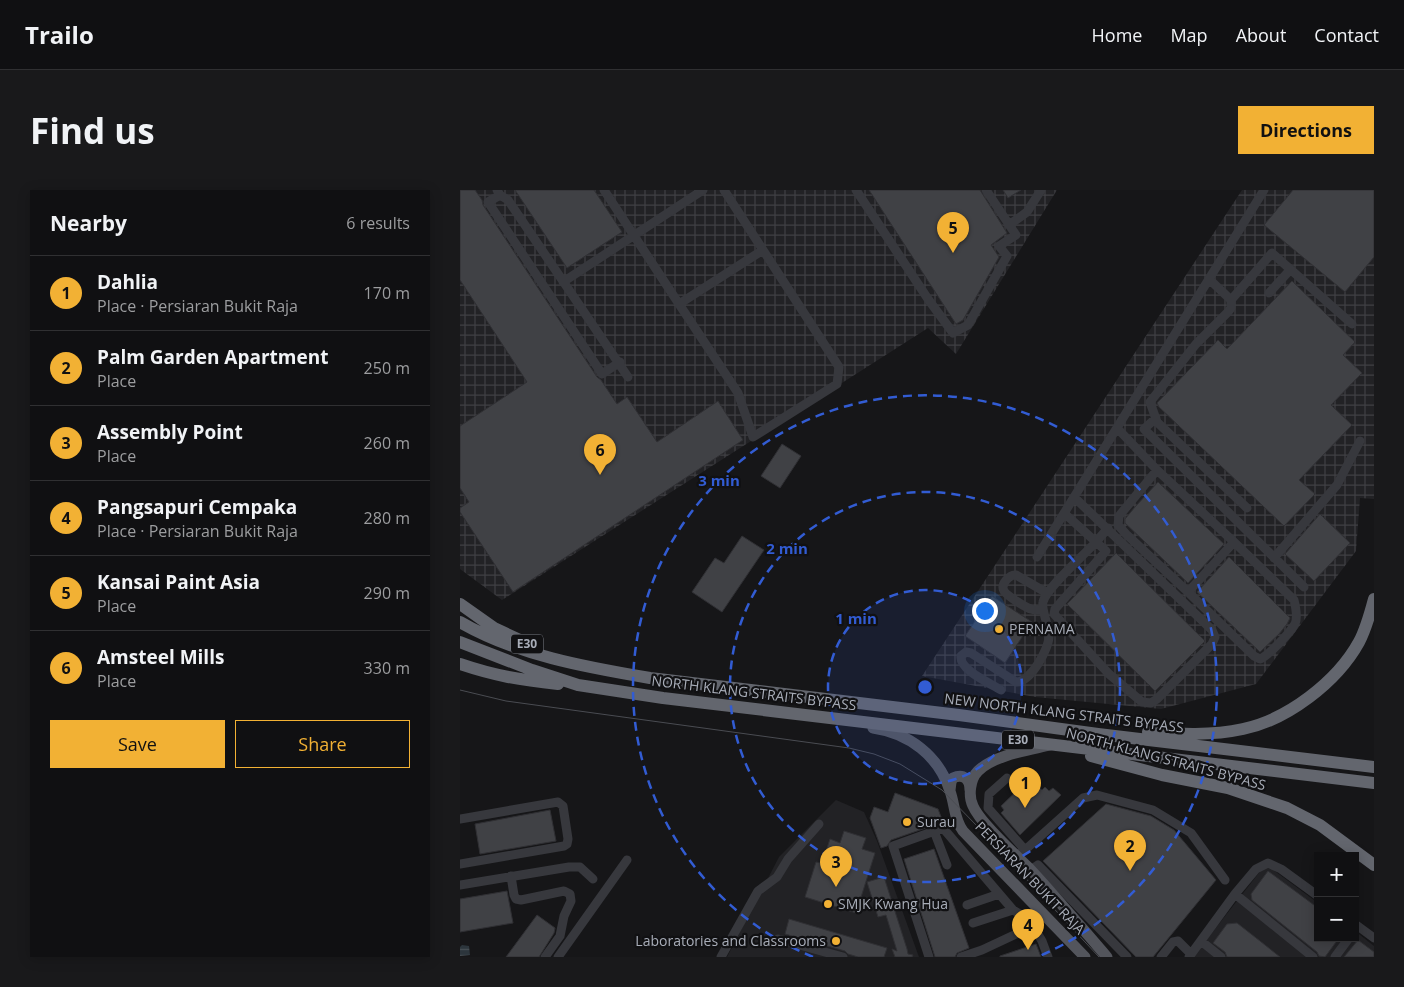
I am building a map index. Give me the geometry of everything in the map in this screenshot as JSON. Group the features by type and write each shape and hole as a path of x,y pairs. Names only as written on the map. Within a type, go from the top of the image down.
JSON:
{"highway":[{"path":"1098,734 1126,732 1208,734 1243,730 1269,721 1317,691 1333,675 1359,642 1374,599"},
{"name":"NEW NORTH KLANG STRAITS BYPASS","path":"460,604 494,628 518,640 601,670"},
{"name":"NEW NORTH KLANG STRAITS BYPASS","path":"460,622 477,632 529,652 601,670 659,679 1374,767"},
{"name":"NORTH KLANG STRAITS BYPASS","path":"460,642 532,670 578,684 663,698 1374,783"},
{"name":"E30","path":"460,664 517,680 578,684"},
{"name":"NORTH KLANG STRAITS BYPASS","path":"1051,745 1162,775 1228,788 1287,808 1320,825 1374,865"}],"main road":[{"name":"PERSIARAN BUKIT RAJA","path":"798,713 845,725 884,730 904,736 915,742 939,768 950,790 955,815 963,831 1084,957"},
{"path":"970,792 974,777 978,770 985,765 997,759 1051,745"},
{"path":"950,790 951,782 954,778 962,776 966,777 969,782 970,792"},
{"name":"PERSIARAN BUKIT RAJA","path":"970,792 971,800 978,815 1021,853 1031,870 1107,957"}],"street":[{"path":"604,190 738,393 753,437 837,384 839,367 724,190"},
{"path":"563,282 703,190"},
{"path":"856,190 928,299 954,333 968,326 1007,256 999,246 1016,235 986,190"},
{"path":"1009,225 1027,212 1041,190"},
{"path":"1037,557 1264,190"},
{"path":"620,362 602,374 488,202 498,192 508,200 620,362 628,377"},
{"path":"679,304 763,250"},
{"path":"1247,508 1156,418 1150,402 1196,344 1228,312 1231,300 1272,253 1352,324"},
{"path":"1269,293 1290,270"},
{"path":"1209,279 1231,300"},
{"path":"1156,418 1144,429 1304,587"},
{"path":"1117,428 1157,470 1294,600 1297,609 1294,625 1263,658 1257,658 1118,525 1119,516 1157,470"},
{"path":"1274,558 1337,485 1360,441"},
{"path":"1074,497 1108,528 1212,630 1215,637 1212,644 1151,703 1142,702 1109,674 1054,614 1055,609 1118,538"},
{"path":"1064,513 1106,551"},
{"path":"1001,690 965,668 960,660 961,656 966,652 971,653 1016,682 1025,680 1045,650 1049,638 1043,609 1043,602 1047,593 1108,528"},
{"path":"1188,592 1234,542"},
{"path":"1043,609 1031,609 1007,594 1003,587 1012,574 1047,593"},
{"path":"1007,778 989,794 988,808 1021,853 1083,798 1097,794 1153,810 1191,833 1225,880"},
{"path":"460,819 558,802 563,806 568,838 567,844 564,846 460,864"},
{"path":"721,957 758,891 777,877 788,859 819,824"},
{"path":"930,957 893,846 943,828 1013,910 1022,916 1029,928 1036,931 1048,957"},
{"path":"934,831 947,865"},
{"path":"558,957 627,860"},
{"path":"1161,957 1173,942 1178,941 1190,955 1256,869 1268,863 1281,869 1314,893"},
{"path":"1031,870 1038,865 1127,957"},
{"path":"460,885 569,866 580,867 592,879"},
{"path":"511,876 516,899 521,900 564,891 570,894 571,901 564,916 560,936 545,957"},
{"path":"967,905 999,894"},
{"path":"1235,894 1314,957"},
{"path":"1022,916 1036,906"},
{"path":"973,924 1013,910"},
{"path":"961,957 982,950 1029,928"},
{"path":"1359,929 1374,938"},
{"path":"778,939 843,957"},
{"path":"1201,941 1221,957"},
{"path":"1335,957 1346,942"}],"shaded area":[{"path":"460,190 1057,190 956,354 928,328 502,600 460,569"},
{"path":"1242,190 1374,190 1374,499 1360,498 1356,551 1256,684 1161,709 1035,697 922,676"},
{"name":"SMJK Kwang Hua","path":"836,800 864,812 877,841 919,957 727,957 779,857"},
{"path":"1268,866 1314,900 1314,942 1359,942 1359,934 1374,946 1374,957 1193,957 1262,869"},
{"path":"462,945 469,946 470,955 460,956 460,947"}],"building":[{"path":"460,190 475,190 597,377 617,404 627,397 657,442 718,401 743,440 513,592 460,512 460,508 469,502 460,488 460,426 527,382 460,280"},
{"path":"515,190 594,190 622,232 567,268"},
{"path":"869,190 980,190 1007,233 991,245 999,257 963,320 956,324"},
{"path":"1003,190 1021,190 1008,198"},
{"path":"1293,190 1374,190 1374,257 1345,292 1264,225"},
{"path":"1292,281 1355,342 1343,355 1362,373 1331,405 1352,425 1299,480 1315,494 1284,526 1157,403 1218,340 1227,349"},
{"path":"782,444 801,456 780,488 761,476"},
{"path":"1158,482 1224,544 1188,583 1125,523 1125,519"},
{"path":"1320,514 1350,543 1314,581 1285,554"},
{"path":"742,536 764,550 722,612 692,592 715,558 724,563"},
{"path":"1116,553 1205,641 1155,691 1067,604"},
{"path":"1229,557 1290,618 1279,634 1260,652 1197,592"},
{"name":"PERNAMA","path":"992,596 1032,622 1005,663 965,636"},
{"path":"1027,781 1031,784 1034,781 1042,790 1045,787 1049,791 1053,788 1061,795 1020,835 1001,813 1004,810 1001,806"},
{"name":"Surau","path":"895,793 938,809 943,822 891,840 887,846 881,848 870,818 874,807 888,812"},
{"path":"1106,804 1151,816 1174,830 1216,880 1153,957 1136,957 1043,861"},
{"path":"550,810 556,841 480,854 475,824"},
{"path":"844,831 866,838 862,849 875,853 856,913 805,897 816,862 822,863 830,839 840,843"},
{"path":"934,849 969,948 957,953 955,957 935,957 904,859"},
{"path":"1268,871 1314,905 1314,942 1336,942 1325,957 1319,956 1317,952 1252,900 1251,894"},
{"path":"884,877 908,954 913,955 912,957 895,957 892,949 897,951 886,915 878,917 867,882"},
{"path":"507,891 513,923 460,932 460,899"},
{"path":"537,915 555,928 554,933 539,957 506,957"},
{"name":"Laboratories and Classrooms","path":"789,919 887,948 884,957 858,957 845,951 785,934"},
{"path":"1237,923 1280,957 1227,957 1225,952 1213,943 1227,924"},
{"path":"1359,941 1374,952 1374,957 1344,957"},
{"path":"1036,944 1041,957 1000,957 1000,956"}],"tram line":[{"path":"460,690 506,701 849,748 874,754 900,764 942,790 1099,957"}],"place":[{"name":"Kansai Paint Asia","path":"953,253"},
{"name":"Amsteel Mills","path":"600,475"},
{"name":"PERNAMA","path":"999,629"},
{"name":"Dahlia","path":"1025,808"},
{"name":"Surau","path":"907,822"},
{"name":"Palm Garden Apartment","path":"1130,871"},
{"name":"Assembly Point","path":"836,887"},
{"name":"SMJK Kwang Hua","path":"828,904"},
{"name":"Laboratories and Classrooms","path":"836,941"},
{"name":"Pangsapuri Cempaka","path":"1028,950"}]}
